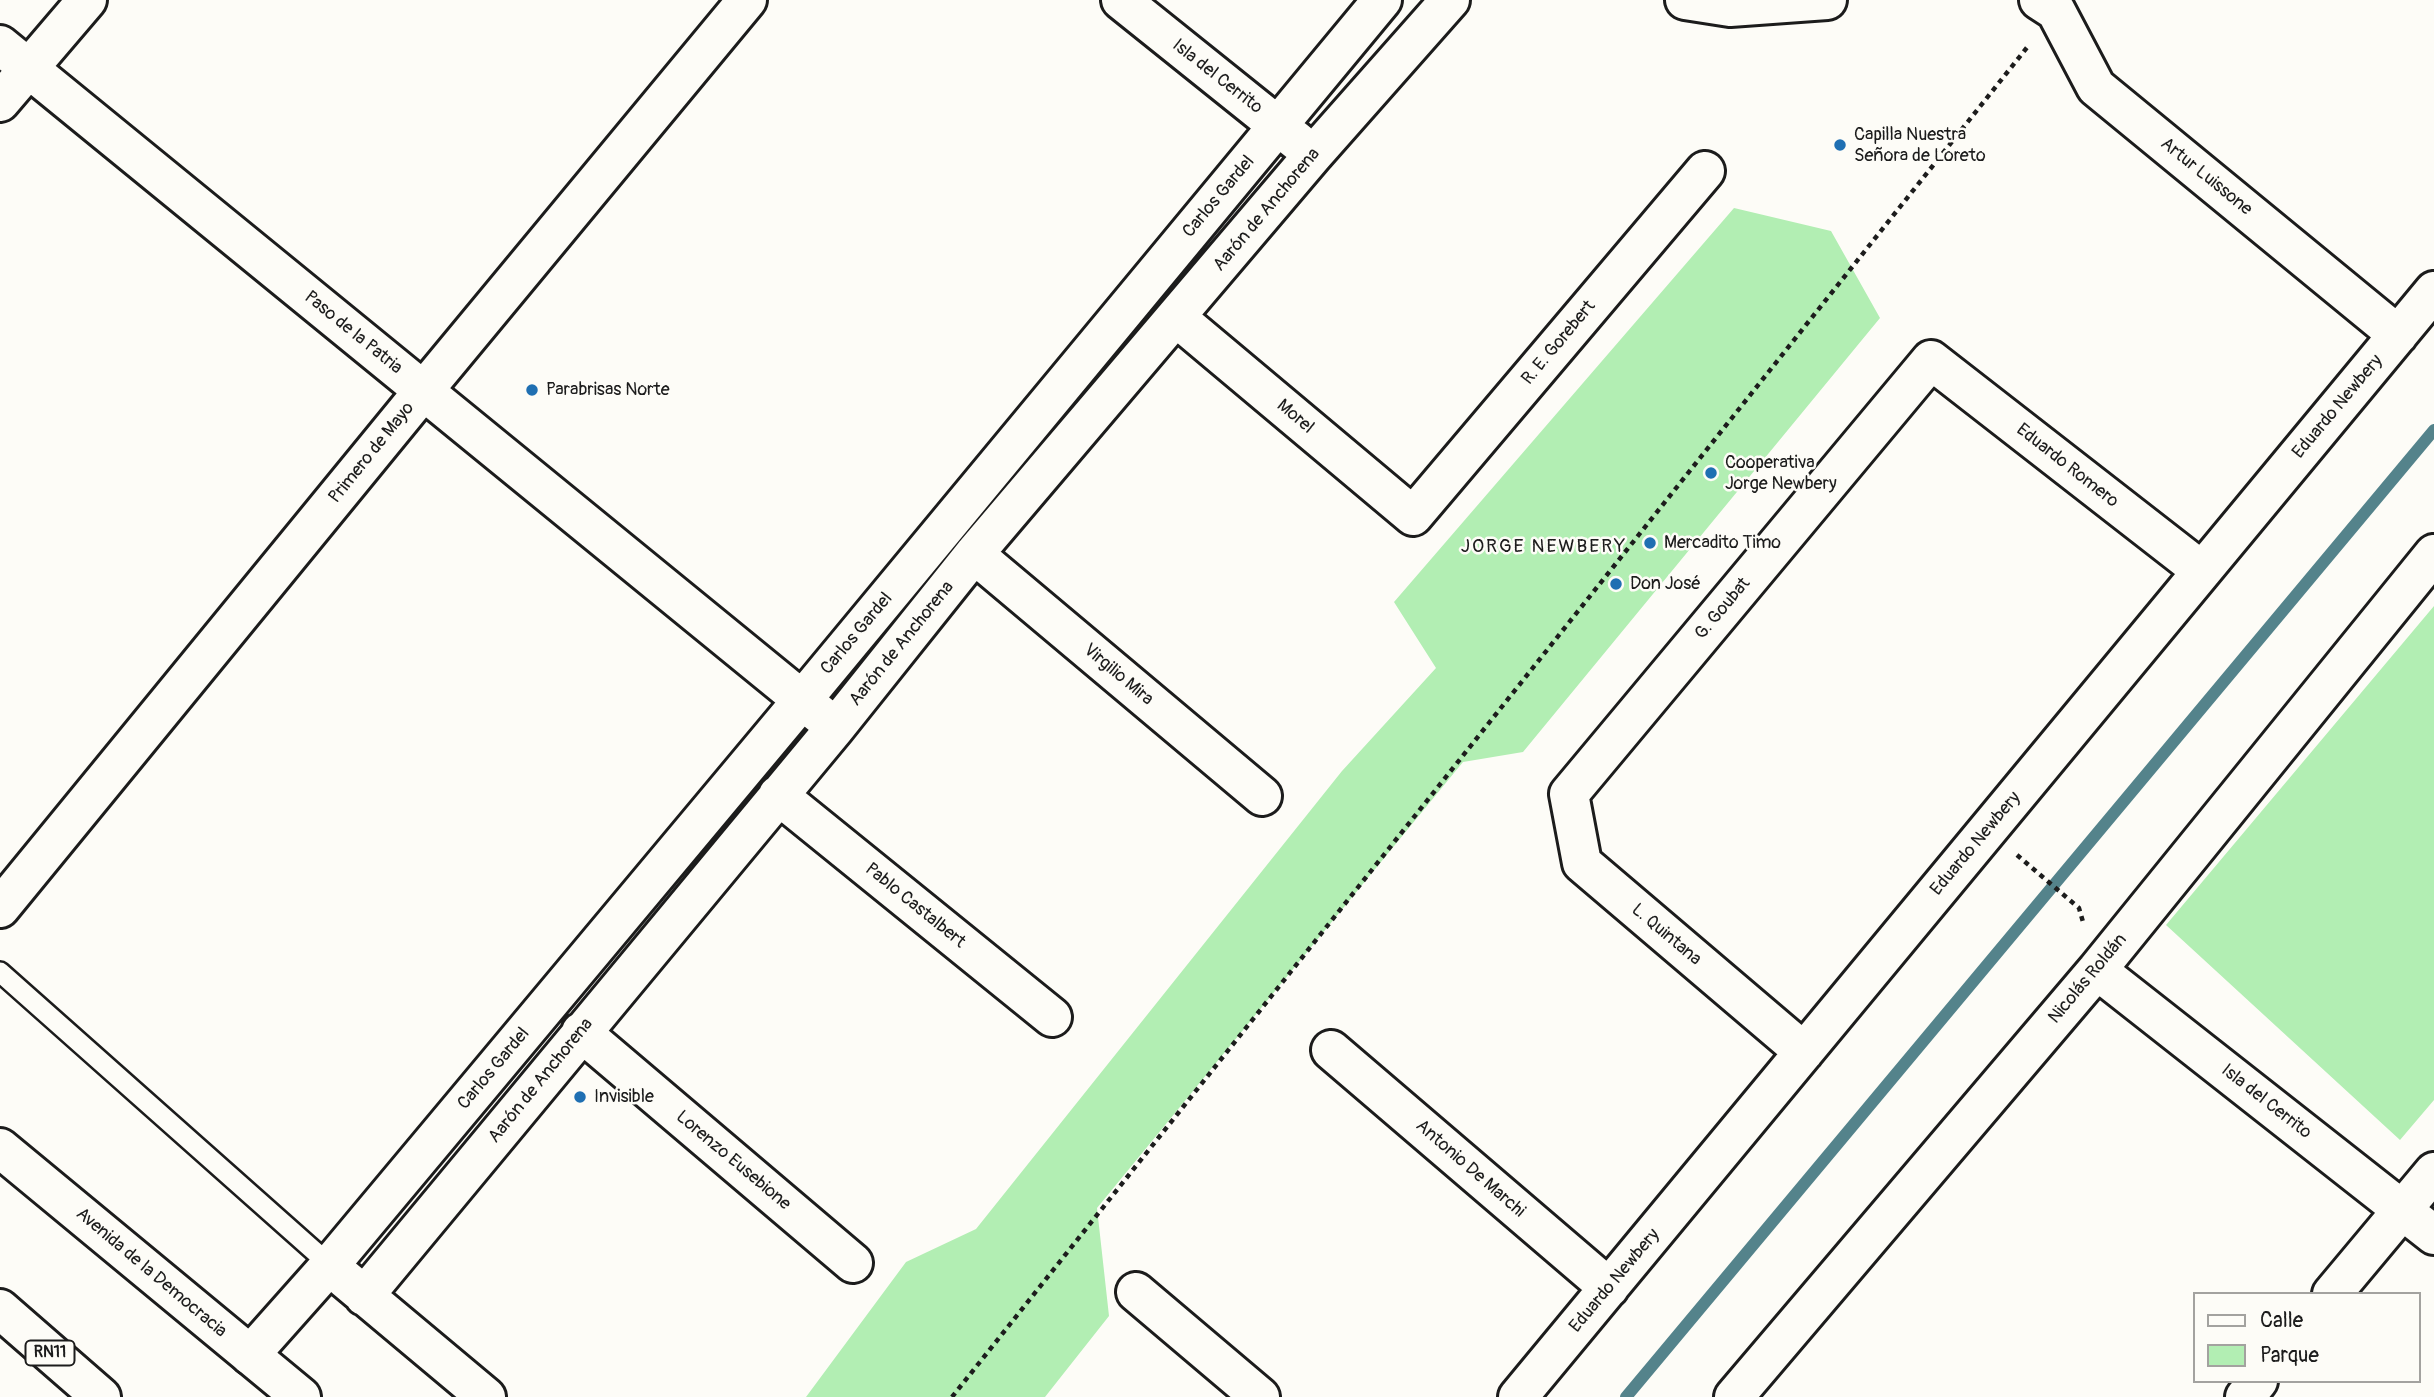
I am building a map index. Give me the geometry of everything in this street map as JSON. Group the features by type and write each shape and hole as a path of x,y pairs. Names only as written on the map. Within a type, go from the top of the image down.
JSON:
{"main road":[{"path":"0,102 14,57 87,0"},
{"name":"Primero de Mayo","path":"0,908 747,0"},
{"name":"Isla del Cerrito","path":"1121,0 1313,155"},
{"name":"Carlos Gardel","path":"250,1354 330,1265 1382,0"},
{"name":"Aarón de Anchorena","path":"365,1296 835,728 974,554 1313,155 1450,0"},
{"path":"1685,0 1730,7 1827,0"},
{"name":"Artur Luissone","path":"2048,5 2096,87 2398,335"},
{"name":"Paso de la Patria","path":"14,57 803,699 835,728"},
{"name":"R. E. Gorebert","path":"1413,516 1704,171"},
{"name":"Eduardo Newbery","path":"1518,1397 2434,291"},
{"name":"Morel","path":"1177,318 1413,516"},
{"name":"Eduardo Romero","path":"1931,360 2202,571"},
{"name":"G. Goubat","path":"1569,794 1931,360"},
{"name":"Virgilio Mira","path":"974,554 1262,796"},
{"name":"Nicolás Roldán","path":"1734,1397 2097,970 2434,554"},
{"name":"L. Quintana","path":"1569,794 1581,863 1804,1052"},
{"name":"Pablo Castalbert","path":"778,795 1052,1017"},
{"name":"Isla del Cerrito","path":"2097,970 2434,1235"},
{"name":"Lorenzo Eusebione","path":"581,1032 853,1263"},
{"name":"Antonio De Marchi","path":"1331,1050 1609,1288"},
{"name":"Avenida de la Democracia","path":"0,1148 301,1397"},
{"path":"2334,1292 2434,1172"},
{"path":"330,1265 486,1397"},
{"path":"1136,1292 1260,1397"},
{"name":"RN11","path":"0,1309 101,1397"},
{"path":"2245,1397 2256,1383"}],"lane":[{"path":"0,972 330,1265"}],"path":[{"path":"952,1397 2048,5"},
{"path":"2028,865 2079,908"}],"green space":[{"path":"1734,208 1831,231 1880,318 1523,752 1463,762 1097,1208 1109,1316 1045,1397 806,1397 906,1262 976,1229 1342,771 1436,668 1394,602"},
{"path":"2434,606 2434,1100 2400,1140 2166,925"}],"waterway":[{"path":"1626,1397 2434,430"}],"place":[{"name":"Capilla Nuestra Señora de Loreto","path":"1840,145"},
{"name":"Parabrisas Norte","path":"532,390"},
{"name":"Cooperativa Jorge Newbery","path":"1711,473"},
{"name":"Mercadito Timo","path":"1650,543"},
{"name":"Don José","path":"1616,584"},
{"name":"Invisible","path":"580,1097"}],"district":[{"name":"JORGE NEWBERY","path":"1544,547"}]}
